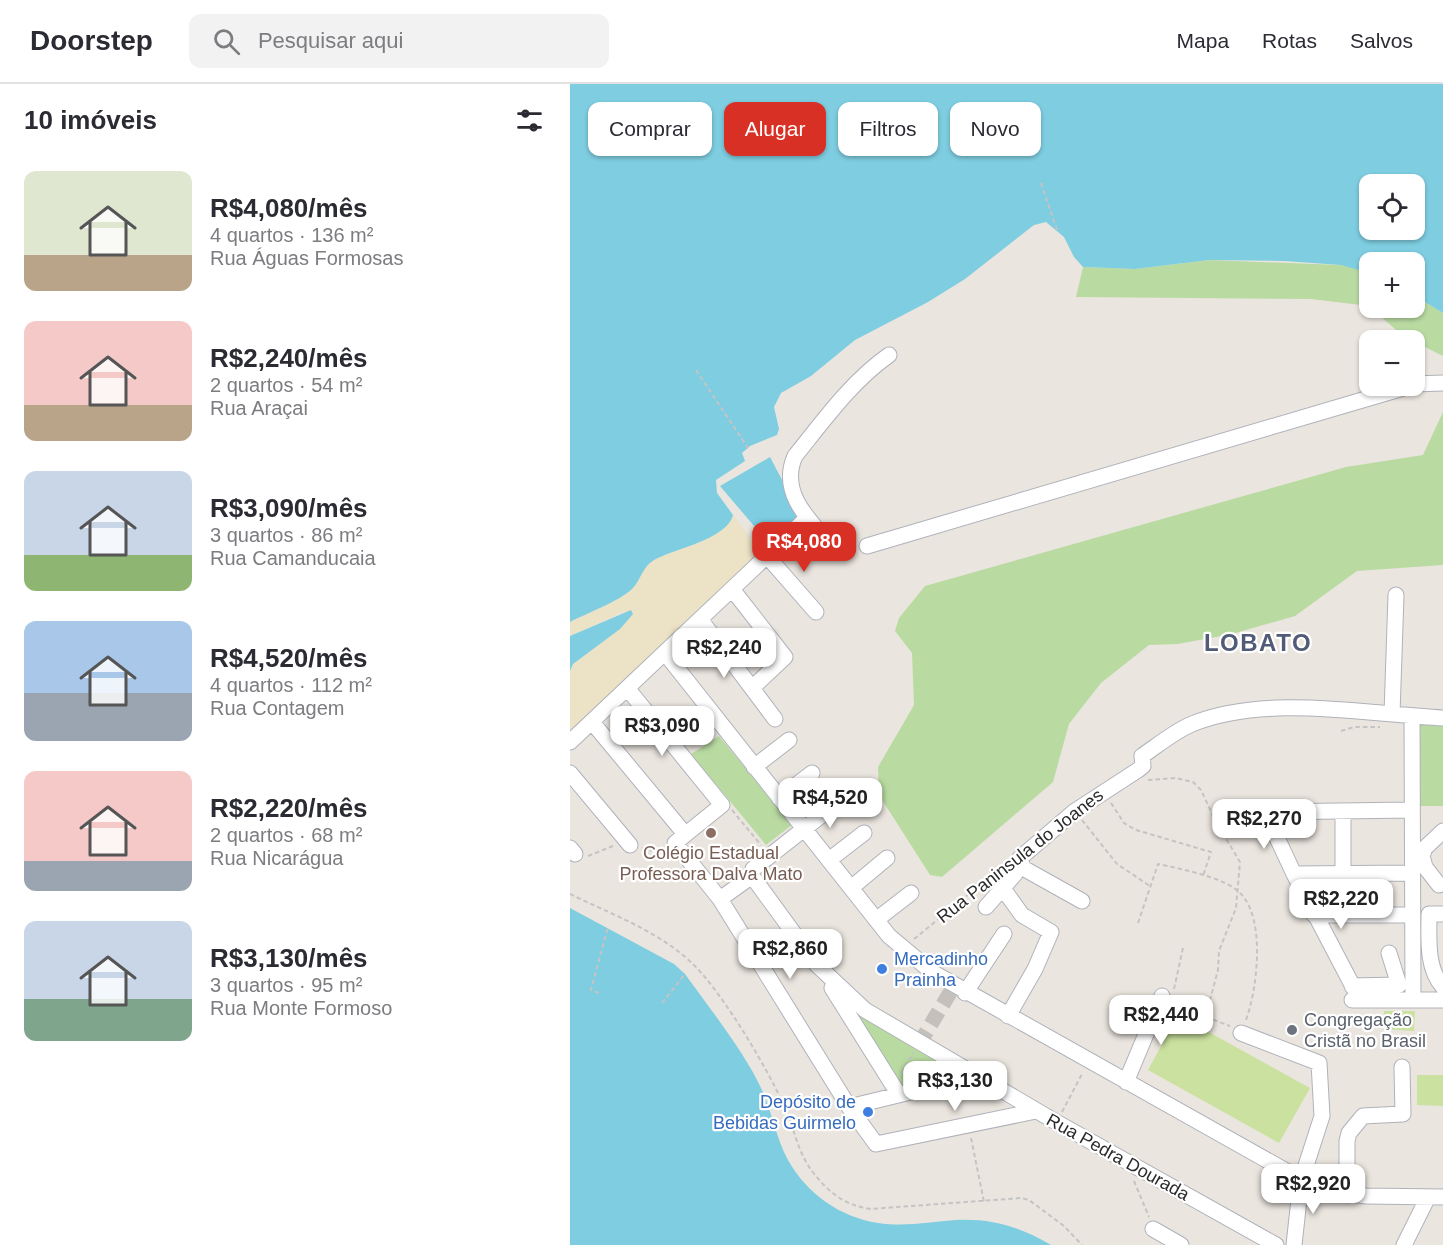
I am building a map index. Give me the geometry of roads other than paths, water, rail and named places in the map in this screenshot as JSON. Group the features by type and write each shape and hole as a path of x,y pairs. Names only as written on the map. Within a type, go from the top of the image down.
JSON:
{"street":[{"path":"835,549 799,506 790,481 791,466 795,456 846,392 888,355"},
{"path":"1425,384 1443,383"},
{"path":"867,546 1375,396"},
{"path":"570,742 807,518"},
{"path":"767,556 816,612"},
{"path":"732,589 785,657 752,688"},
{"path":"1390,720 1396,595"},
{"path":"700,619 775,719"},
{"path":"665,653 778,798 902,949 965,993 1320,1190 1347,1195 1436,1197"},
{"path":"627,688 722,805 675,843 720,899 849,1107 877,1145 1036,1111"},
{"name":"Rua Paninsula do Joanes","path":"1020,858 1074,811 1143,766 1143,756 1191,724 1239,711 1280,708 1390,720 1412,716 1443,718"},
{"path":"1412,716 1410,810 1413,1000"},
{"path":"592,722 685,834"},
{"path":"754,767 789,740"},
{"path":"570,773 630,845"},
{"path":"778,798 812,773"},
{"path":"720,899 752,876 753,869 837,803"},
{"path":"1355,995 1265,812 1410,810"},
{"path":"1343,811 1352,915"},
{"path":"1411,832 1443,831"},
{"path":"1439,885 1425,867 1422,856 1425,848 1443,831"},
{"path":"829,860 864,833"},
{"path":"851,888 887,858"},
{"path":"986,908 1004,890 1015,874 1020,858"},
{"path":"1020,858 1023,868 1082,901"},
{"path":"1294,874 1412,873"},
{"name":"Rua Pedra Dourada","path":"752,876 818,965 866,1011 1036,1111 1276,1245"},
{"path":"1004,890 1022,915 1051,932 1035,969 1008,1016"},
{"path":"876,920 911,893"},
{"path":"1436,914 1430,955 1442,994"},
{"path":"1314,915 1412,915"},
{"path":"965,993 1004,934"},
{"path":"1355,995 1399,985 1389,953"},
{"path":"1413,956 1442,994"},
{"path":"818,965 896,1090"},
{"path":"1355,995 1413,1000 1442,994"},
{"path":"1126,1082 1162,996"},
{"path":"1241,1033 1319,1063 1322,1116 1302,1181 1294,1245"},
{"path":"1347,1195 1349,1133 1363,1116 1403,1114 1402,1067"},
{"path":"849,1107 896,1090 976,1076"},
{"path":"1404,1245 1436,1197"},
{"path":"1153,1229 1181,1245"}],"water":[{"path":"570,84 1443,84 1443,313 1425,302 1425,252 1359,252 1359,270 1341,265 1284,261 1209,260 1135,269 1083,267 1074,257 1064,237 1046,222 1034,225 965,279 928,302 855,340 811,376 781,393 774,407 779,429 777,435 750,446 742,453 745,461 716,480 717,493 733,515 729,523 711,537 654,560 647,566 632,589 611,603 570,622"},
{"path":"770,457 801,516 771,546 720,486"},
{"path":"631,610 633,614 620,629 573,664 570,671 570,636"},
{"path":"570,908 674,964 685,974 726,1030 754,1074 788,1160 805,1183 826,1202 851,1215 878,1223 908,1224 956,1220 994,1222 1028,1233 1051,1245 570,1245"}],"tunnel":[{"path":"919,1044 954,986"}],"place":[{"name":"Colégio Estadual Professora Dalva Mato","path":"711,833"},
{"name":"Mercadinho Prainha","path":"882,969"},
{"name":"Congregação Cristã no Brasil","path":"1292,1030"},
{"name":"Depósito de Bebidas Guirmelo","path":"868,1112"}],"district":[{"name":"LOBATO","path":"1258,643"}]}
